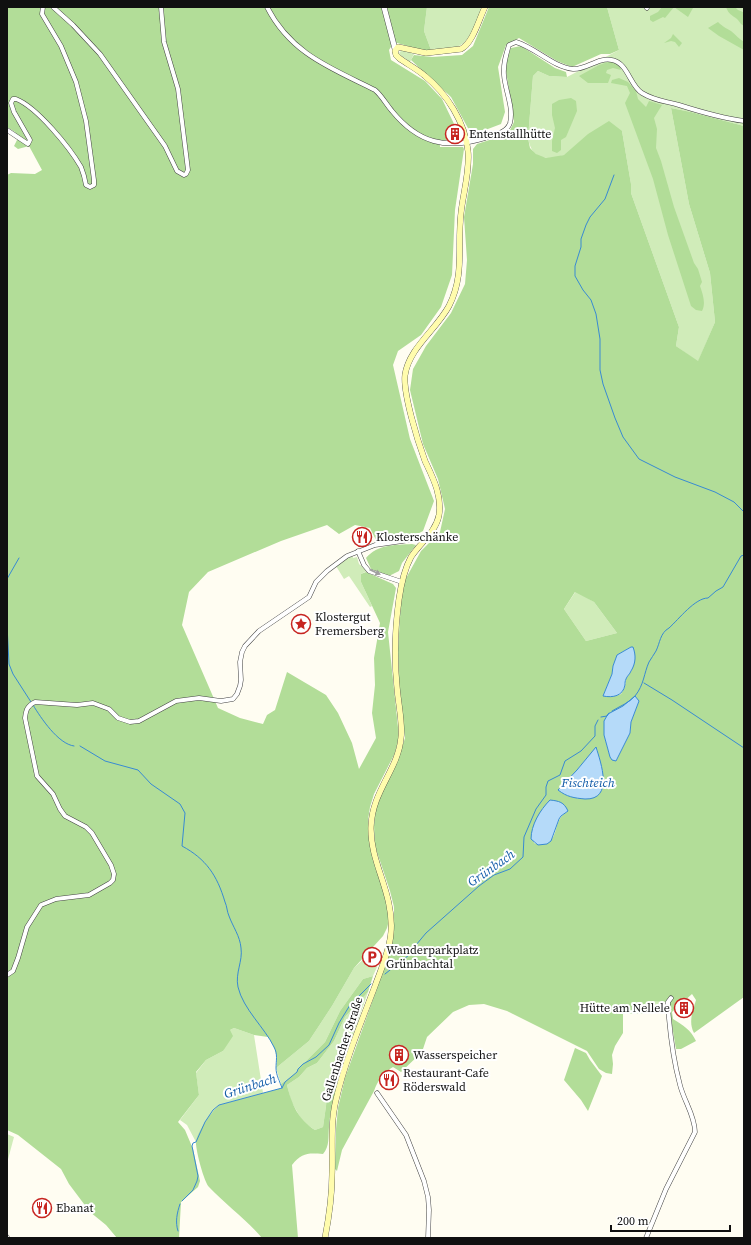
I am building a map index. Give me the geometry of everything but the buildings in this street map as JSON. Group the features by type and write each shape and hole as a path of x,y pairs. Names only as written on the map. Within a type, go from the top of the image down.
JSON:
{"main road":[{"path":"396,49 401,48 426,53 461,49 466,47 470,42 485,7"},
{"name":"Gallenbacher Straße","path":"325,1238 332,1179 332,1127 335,1102 352,1047 383,964 391,936 392,920 389,898 372,845 371,826 374,806 380,789 397,754 402,736 396,684 395,648 396,624 402,582 409,561 433,530 439,516 438,492 423,456 414,426 406,391 405,379 409,362 414,352 440,321 450,304 459,278 461,252 460,225 469,158 467,141 462,125 454,110 439,89 423,74 399,58 395,53 396,49"}],"street":[{"path":"7,130 28,144 30,140 14,112 11,103 13,99 16,99 39,115 72,154 81,168 86,185 90,187 94,185 87,127 76,82 62,46 42,14 43,7"},
{"path":"52,7 73,25 100,54 165,146 177,171 184,175 188,170 178,89 164,42 161,7"},
{"path":"268,7 278,24 290,39 303,51 318,62 375,90 381,95 392,111 401,120 425,139 440,142 476,140 500,133 509,125 511,114 504,74 505,58 509,45 516,42 526,45 558,65 574,69 586,67 598,62 612,60 626,70 640,92 655,100 706,114 744,121"},
{"path":"384,7 393,45 396,49"},
{"path":"7,975 13,971 27,927 41,904 56,899 89,895 110,884 114,874 111,865 92,833 86,827 65,816 53,794 37,776 26,718 26,710 29,705 35,702 77,705 93,703 108,709 118,718 130,722 139,721 176,701 199,698 221,700 233,699 240,686 240,662 245,646 259,631 308,597 316,582 327,571 347,556 375,545 423,538 426,540"},
{"path":"358,551 364,565 369,571 402,582"},
{"path":"646,1238 666,1189 695,1132 695,1124 681,1087 671,1041 668,1007 670,998"},
{"path":"377,1093 406,1135 424,1181 428,1203 428,1238"}],"green space":[{"path":"7,7 427,7 424,31 431,50 421,50 394,42 389,50 391,60 425,81 442,99 457,130 453,133 453,139 440,141 440,147 463,147 464,149 455,210 452,275 441,307 421,335 398,351 393,365 410,439 434,501 423,531 410,538 377,542 370,528 355,525 339,534 327,525 281,541 208,572 189,592 182,625 218,708 240,718 263,724 267,715 275,710 287,672 326,695 338,713 352,743 359,769 376,738 372,713 375,685 374,658 380,623 361,582 361,574 366,572 393,584 396,588 388,632 399,737 395,753 374,794 368,820 370,846 387,904 389,920 387,928 383,936 354,968 332,1006 309,1041 276,1068 277,1059 268,1037 254,1035 234,1028 230,1030 233,1036 223,1051 206,1060 196,1072 199,1095 178,1122 185,1130 193,1149 200,1181 198,1187 181,1202 179,1238 117,1238 106,1225 90,1212 69,1184 61,1169 18,1135 7,1130 7,175 11,173 35,174 42,170 29,146 18,149 14,146 17,140 15,132 7,127"},
{"path":"427,7 482,7 470,35 463,43 453,48 431,50 424,31"},
{"path":"489,7 607,7 619,50 610,54 601,54 572,67 557,61 519,38 506,45 498,67 505,112 501,124 480,132 469,130 451,97 411,60 414,55 432,57 462,55 473,46"},
{"path":"607,7 744,7 744,126 671,108 689,204 710,273 715,322 698,362 676,346 679,327 631,193 631,184 622,131 574,152 547,158 536,155 529,142 528,138 533,76 538,71 549,76 567,77 619,50"},
{"path":"662,7 674,7 665,18 663,17 653,22 650,20 650,16 658,12"},
{"path":"674,7 692,7 693,8 688,17"},
{"path":"726,7 735,7 743,12 744,26 729,13"},
{"path":"718,22 744,42 744,50 708,28"},
{"path":"673,34 682,43 679,47 675,42 671,41 664,43 671,38"},
{"path":"521,46 555,68 566,72 567,77 549,76 538,71 533,76 528,138 530,148 536,154 546,158 564,155 588,134 609,121 622,131 631,184 631,193 679,327 676,346 698,361 715,322 710,273 689,204 671,108 744,126 744,997 694,1033 691,1020 696,1000 692,994 672,1012 673,1019 689,1031 696,1041 681,1049 676,1049 668,1002 651,1001 641,1006 632,1006 632,1009 651,1010 652,1013 623,1014 623,1033 615,1046 612,1055 612,1074 606,1073 599,1069 587,1051 507,1011 484,1004 469,1005 453,1012 427,1037 422,1052 401,1072 393,1067 381,1077 342,1150 337,1171 335,1169 336,1129 338,1108 345,1078 386,963 394,928 394,907 375,846 374,826 376,807 400,754 405,738 399,683 398,649 401,602 405,580 421,551 440,532 445,509 438,479 423,444 410,390 413,369 426,346 451,313 465,284 467,260 464,217 473,164 473,149 477,144 508,134 514,122 506,71 507,57 511,48","holes":["575,592 594,602 617,633 586,641 564,609","631,647 632,670 626,679 625,687 621,694 616,696 603,696 612,674 617,655","635,696 639,701 631,722 630,733 616,761 610,757 604,735 608,714 623,706","596,748 603,773 560,787 577,770","543,808 568,811 561,817 553,837 548,843 534,843 533,829"]},
{"path":"402,50 414,54 410,62 400,55 399,53"},
{"path":"611,61 620,66 621,70 613,68 607,70 606,73 611,75 608,83 588,83 579,76 599,65"},
{"path":"619,78 628,82 636,91 638,99 646,107 649,101 662,105 654,118 657,129 656,148 674,207 702,282 700,286 704,302 702,311 696,310 691,306 668,235 653,179 625,103 630,93 627,86 611,83 612,80"},
{"path":"571,98 576,101 577,111 566,137 561,140 561,150 557,153 552,151 552,141 555,128 552,115 552,104 559,100"},
{"path":"416,545 402,563 399,571 389,576 371,569 366,558 376,550 387,546"},
{"path":"352,555 353,558 357,557 359,564 367,571 361,574 361,582 372,606 370,607 349,576 344,579 336,566"},
{"path":"576,591 594,602 617,633 586,641 564,609"},
{"path":"367,956 377,964 373,976 363,979 340,1011 325,1042 298,1069 297,1072 281,1084 276,1068 309,1041 332,1006 354,968"},
{"path":"373,976 368,992 345,1017 334,1041 317,1063 307,1068 299,1077 287,1085 296,1111 309,1126 315,1130 323,1127 328,1082 331,1075 340,1071 331,1113 327,1148 323,1154 306,1154 292,1165 298,1238 262,1238 207,1184 202,1172 197,1150 196,1141 199,1132 212,1112 219,1105 282,1088 281,1084 297,1072 298,1069 325,1042 340,1011 363,979"},
{"path":"368,992 340,1071 331,1075 328,1082 323,1127 315,1130 303,1122 291,1101 287,1085 299,1077 307,1068 317,1063 334,1041 345,1017"},
{"path":"651,1001 663,1001 665,1012 652,1013 651,1010 631,1009 632,1006 641,1006"},
{"path":"234,1028 254,1035 263,1093 219,1105 208,1117 196,1142 187,1125 180,1120 199,1095 196,1073 206,1060 223,1051 230,1030"},
{"path":"575,1048 586,1053 602,1076 588,1111 564,1080"},
{"path":"7,1134 14,1137 7,1163"}],"water":[{"path":"633,647 634,650 635,662 626,680 624,689 617,695 610,697 603,696 612,674 617,655"},
{"name":"Fischteich","path":"635,696 639,701 631,722 630,733 616,761 612,760 604,735 604,721 608,714 623,706"},
{"name":"Fischteich","path":"596,747 603,779 603,787 600,794 594,798 585,799 571,797 558,790 577,770"},
{"name":"Fischteich","path":"550,800 561,802 568,811 559,819 551,841 547,844 538,845 531,839 531,834 534,823"}],"waterway":[{"path":"614,175 605,199 590,217 586,225 581,239 581,247 575,266 575,276 591,300 596,314 600,339 600,370 603,384 615,418 623,437 639,459 675,477 715,492 734,502 744,512"},
{"name":"Grünbach","path":"612,711 630,701 638,692 649,662 664,633 698,601 708,598 723,587 741,556 744,555"},
{"path":"7,579 19,558"},
{"path":"7,625 9,664 13,674 31,702"},
{"path":"644,683 744,748"},
{"path":"33,705 50,730 62,741 74,746"},
{"name":"Grünbach","path":"601,717 607,716 609,713"},
{"name":"Grünbach","path":"385,974 409,955 426,933 479,886 494,875 510,869 523,857 524,837 536,809 546,795 548,781 560,775 565,761 581,751 595,736 595,726 598,720"},
{"path":"80,746 105,761 138,770 151,784 180,804 185,813 182,846 198,856 204,862 210,869 222,892 228,914 240,944 241,958 237,977 238,987 244,1003 270,1040 275,1050 276,1071 282,1088"},
{"name":"Grünbach","path":"182,1201 193,1190 198,1176 192,1146 193,1143 196,1142 205,1122 213,1110 219,1105 282,1088 285,1082 297,1072 303,1064 316,1057 329,1045 339,1023 350,1005 371,984"},
{"name":"Grünbach","path":"178,1231 177,1218 180,1204"}],"place":[{"name":"Entenstallhütte","path":"455,134"},
{"name":"Klosterschänke","path":"362,537"},
{"name":"Klostergut Fremersberg","path":"301,624"},
{"name":"Wanderparkplatz Grünbachtal","path":"372,957"},
{"name":"Hütte am Nellele","path":"684,1008"},
{"name":"Wasserspeicher","path":"399,1055"},
{"name":"Restaurant-Cafe Röderswald","path":"389,1080"},
{"name":"Ebanat","path":"42,1208"}]}
